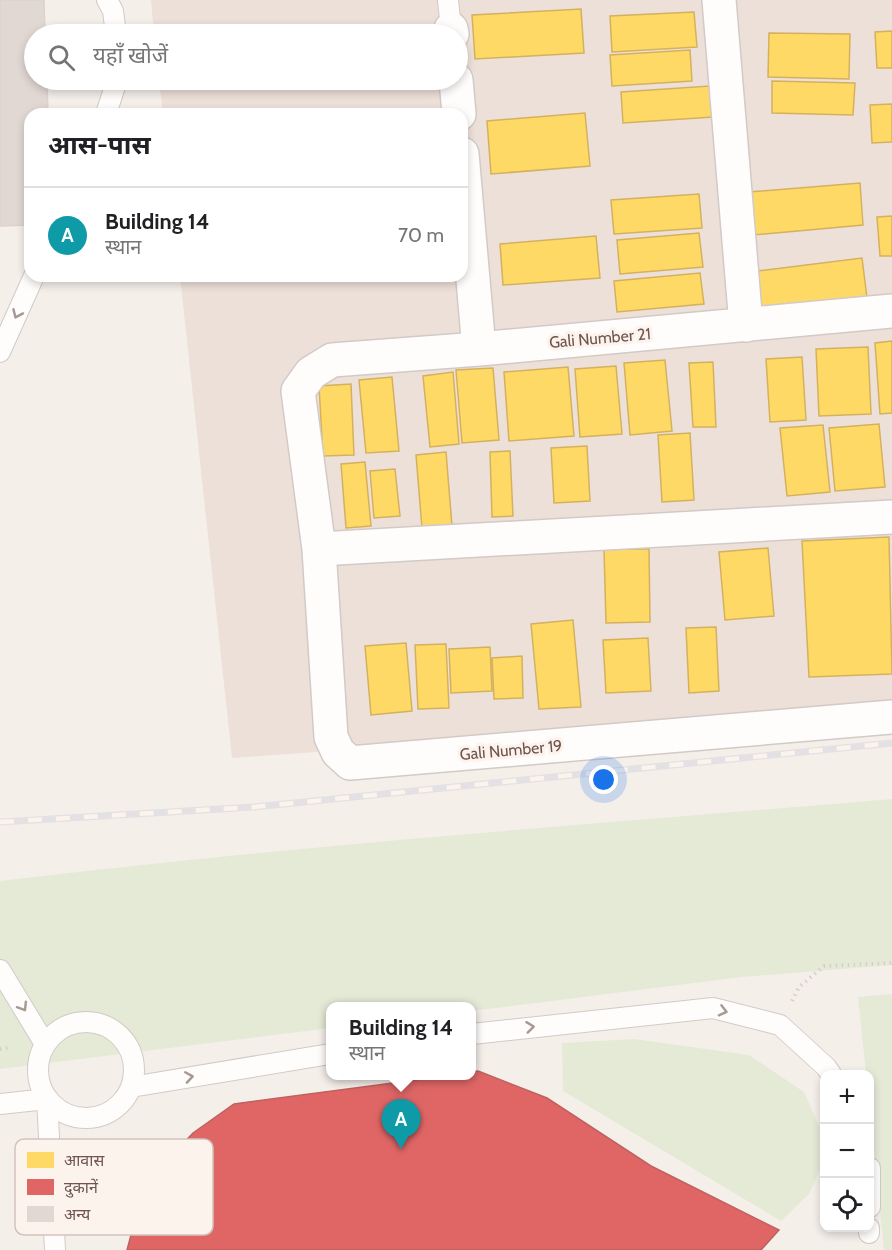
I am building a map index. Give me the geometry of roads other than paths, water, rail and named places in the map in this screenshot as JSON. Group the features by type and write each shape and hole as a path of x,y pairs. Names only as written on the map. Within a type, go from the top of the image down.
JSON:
{"street":[{"path":"719,0 746,325"},
{"path":"457,90 458,108"},
{"path":"468,223 479,350"},
{"name":"Gali Number 21","path":"319,549 298,391 311,373 332,360 479,350 892,311"},
{"path":"319,549 892,517"},
{"name":"Gali Number 19","path":"319,549 331,737 338,752 350,763 892,717"}],"lane":[{"path":"107,0 113,12 115,24"},
{"path":"108,108 114,90"},
{"path":"0,352 31,282"},
{"path":"0,970 45,1044"},
{"path":"476,1033 713,1008 780,1025 828,1070"},
{"path":"80,1022 109,1027 122,1037 130,1050 134,1065 131,1087 119,1106 106,1115 91,1119 74,1118 59,1110 47,1099 39,1084 37,1068 45,1044 63,1027 80,1022"},
{"path":"131,1087 326,1055"},
{"path":"0,1104 47,1099"},
{"path":"47,1099 49,1139"},
{"path":"55,1235 56,1250"}],"railway":[{"path":"0,822 254,807 892,743"}],"place":[{"name":"Building 14","path":"401,1149"}]}
